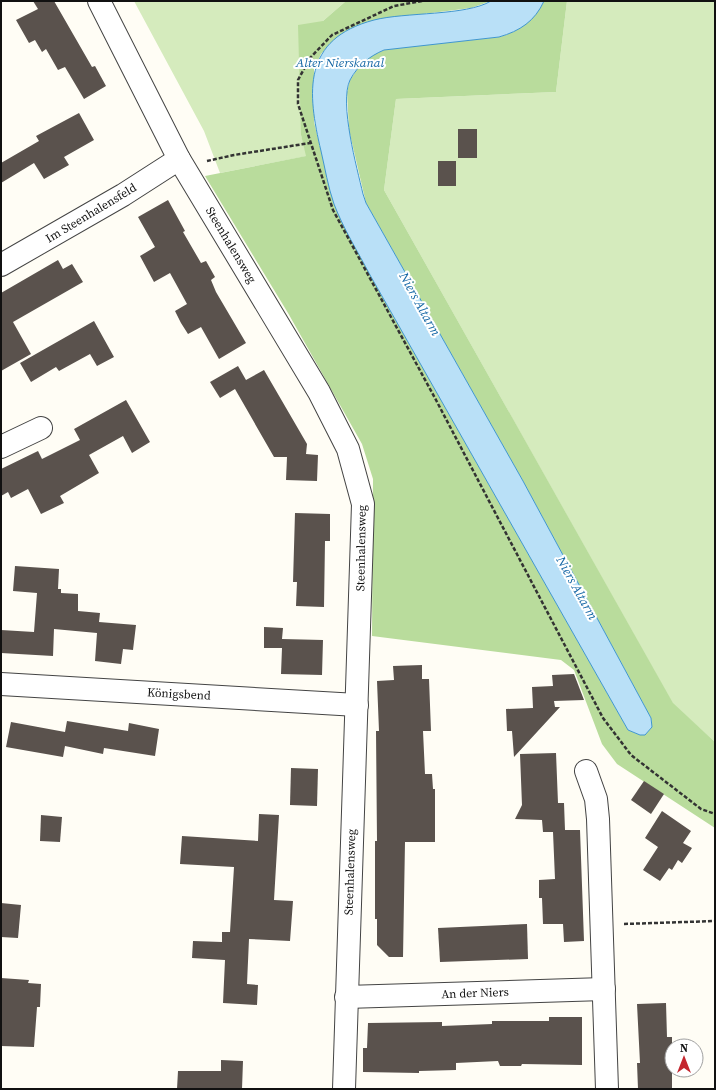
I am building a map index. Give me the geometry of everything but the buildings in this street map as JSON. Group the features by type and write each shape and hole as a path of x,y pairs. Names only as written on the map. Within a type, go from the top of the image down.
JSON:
{"street":[{"name":"Steenhalensweg","path":"99,1 182,164 319,392 348,449 363,504 344,1089"},
{"name":"Im Steenhalensfeld","path":"1,265 182,164"},
{"path":"1,448 41,428"},
{"name":"Königsbend","path":"1,684 357,705"},
{"path":"586,771 596,799 598,819 603,925 607,1089"},
{"name":"An der Niers","path":"346,997 604,989"}],"path":[{"path":"422,1 394,6 332,34 310,58 298,80 298,104 333,210 436,400 603,718 631,755 702,809 715,814"},
{"path":"182,164 310,143"},
{"path":"603,925 715,921"}],"green space":[{"path":"134,1 346,1 323,21 301,135 307,156 220,173 204,131"},
{"path":"346,1 491,1 471,8 415,15 330,44 321,54 314,69 314,122 334,204 370,275 628,730 640,735 645,735 652,727 651,718 523,481 366,203 349,130 347,92 350,80 361,64 372,55 384,50 398,48 499,37 513,32 526,24 541,8 544,1 567,1 556,92 396,99 384,190 673,703 715,742 715,828 617,764 602,744 574,670 561,660 372,636 373,479 362,444 288,313 205,176 306,156 301,135 298,25 323,21"},
{"path":"567,1 715,1 715,742 673,704 384,190 396,99 556,92"}],"water":[{"name":"Alter Nierskanal","path":"491,1 544,1 531,20 507,35 384,50 369,58 361,65 350,80 347,90 348,119 353,153 366,203 523,481 651,718 652,727 645,735 640,735 628,730 370,275 351,240 332,198 316,129 313,108 315,70 322,54 333,40 350,29 374,20 467,9 480,6"}],"water label":[{"name":"Niers Altarm","path":"420,304"},
{"name":"Niers Altarm","path":"577,588"}]}
